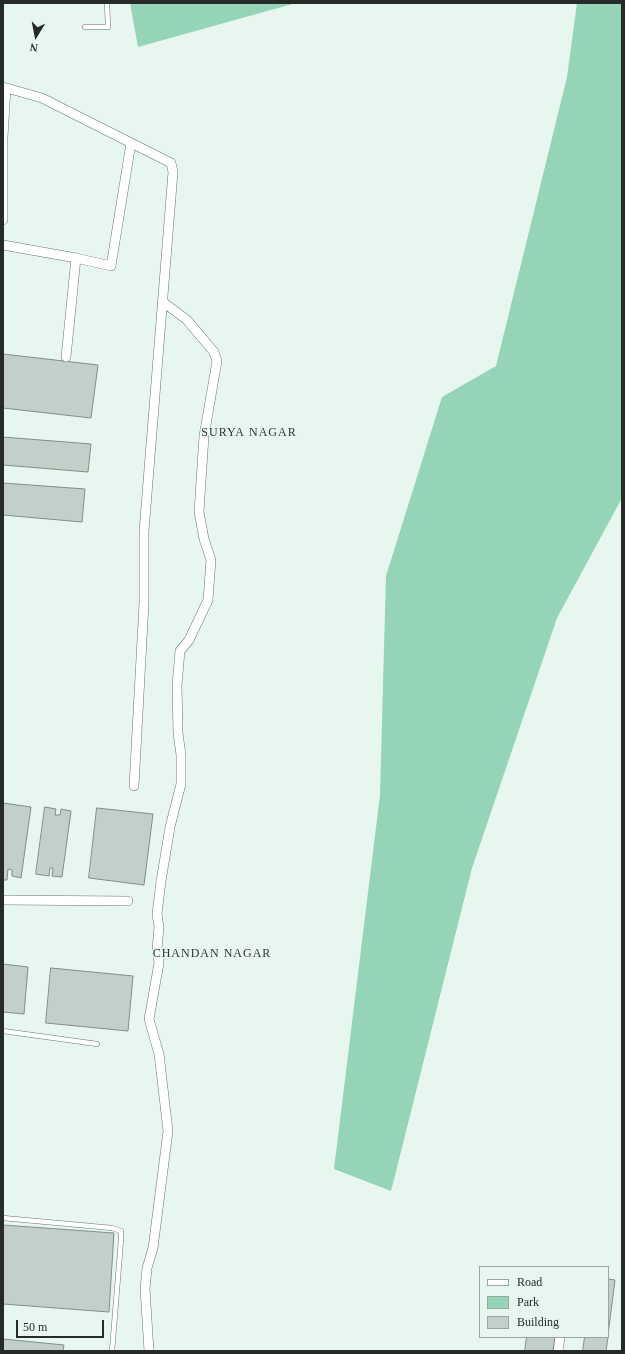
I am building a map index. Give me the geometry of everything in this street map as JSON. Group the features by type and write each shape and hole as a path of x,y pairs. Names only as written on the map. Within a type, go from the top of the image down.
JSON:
{"street":[{"path":"3,220 3,138 5,87 42,98 131,143 170,163 173,172 144,530 144,603 134,786"},
{"path":"3,245 111,266 131,143"},
{"path":"66,357 76,258"},
{"path":"149,1351 145,1289 147,1268 153,1248 168,1131 158,1054 149,1019 159,963 157,949 159,927 157,914 161,881 170,827 181,784 177,685 180,651 189,640 208,600 211,560 204,539 199,512 204,436 217,361 214,352 187,320 163,302"},
{"path":"3,900 128,901"},
{"path":"558,1351 560,1338"}],"lane":[{"path":"85,27 108,27 107,3"},
{"path":"3,1031 97,1044"},
{"path":"3,1218 112,1228 121,1231 122,1240 112,1351"}],"green space":[{"path":"130,3 296,3 138,47"},
{"path":"577,3 622,3 622,498 557,618 472,868 391,1191 334,1169 380,795 386,576 442,397 496,366 567,77"}],"building":[{"path":"3,354 98,365 91,418 3,408"},
{"path":"3,437 91,444 88,472 3,465"},
{"path":"3,483 85,489 82,522 3,515"},
{"path":"3,803 31,807 21,878 12,876 12,870 8,869 7,880 3,880"},
{"path":"45,807 56,809 55,815 60,815 61,809 71,811 62,877 52,876 53,868 50,868 49,876 36,874"},
{"path":"97,808 153,814 144,885 89,878"},
{"path":"3,964 28,967 24,1014 3,1012"},
{"path":"51,968 133,976 128,1031 46,1023"},
{"path":"3,1225 114,1233 109,1312 3,1304"},
{"path":"609,1279 615,1280 609,1327"},
{"path":"527,1338 555,1338 553,1351 525,1351"},
{"path":"585,1338 608,1338 606,1351 583,1351"},
{"path":"3,1339 64,1345 63,1351 3,1351"}],"district":[{"name":"SURYA NAGAR","path":"249,433"},
{"name":"CHANDAN NAGAR","path":"212,954"}]}
